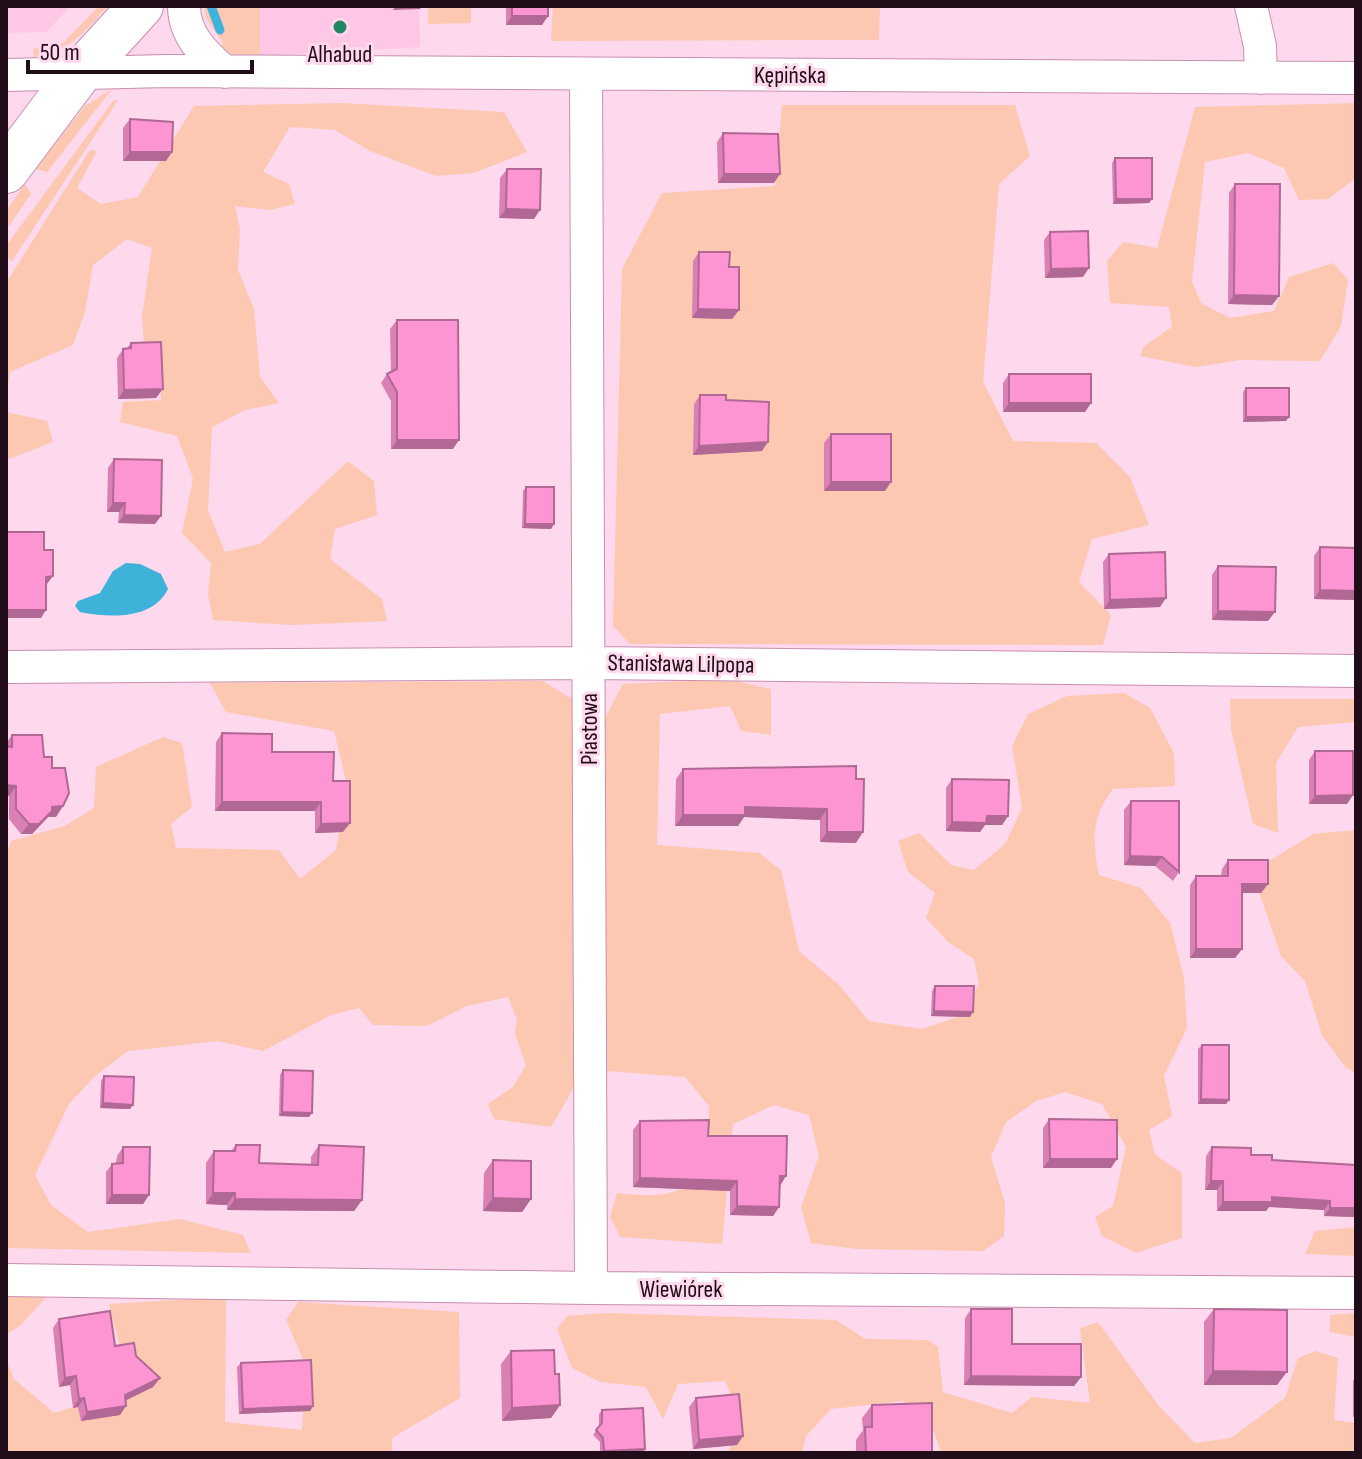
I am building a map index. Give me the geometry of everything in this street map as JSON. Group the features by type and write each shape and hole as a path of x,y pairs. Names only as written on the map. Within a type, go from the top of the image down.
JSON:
{"main road":[{"path":"6,171 78,75 141,6"}],"street":[{"path":"184,6 185,20 194,39 225,72"},
{"path":"1251,6 1260,46 1261,78"},
{"name":"Kępińska","path":"6,75 225,72 1356,78"},
{"name":"Piastowa","path":"586,74 591,1288"},
{"name":"Stanisława Lilpopa","path":"6,667 589,663 1356,671"},
{"name":"Wiewiórek","path":"6,1280 1356,1293"}],"shaded area":[{"path":"6,6 71,6 46,32 6,33"},
{"path":"99,6 107,7 75,40 57,51 34,57 33,49 62,44"},
{"path":"204,6 260,6 260,56 237,56 218,48 223,43 206,18"},
{"name":"Alhabud","path":"260,6 419,6 420,47 260,56"},
{"path":"428,6 471,6 471,23 428,24"},
{"path":"553,6 880,6 879,40 551,41"},
{"path":"112,89 47,172 35,169 85,106"},
{"path":"118,100 12,261 6,257 6,246 113,101"},
{"path":"342,103 504,112 527,152 474,173 436,176 370,151 335,130 290,127 263,172 289,184 295,204 270,210 235,206 240,229 238,270 254,309 260,377 279,403 245,410 212,427 208,511 225,552 260,544 348,461 374,481 377,515 335,529 330,559 382,599 387,621 291,625 213,620 208,595 211,563 182,533 193,479 177,436 120,422 123,402 161,400 160,351 144,345 142,317 152,248 127,239 93,265 85,312 73,345 10,372 6,398 6,283 90,150 97,151 77,188 101,204 138,197 194,106"},
{"path":"1356,103 1356,178 1328,199 1299,200 1284,168 1248,153 1205,162 1192,281 1201,303 1230,318 1274,311 1289,277 1333,263 1348,280 1341,326 1320,361 1240,360 1196,367 1140,356 1143,347 1172,327 1169,307 1110,303 1107,261 1123,242 1157,248 1195,107"},
{"path":"782,105 1015,105 1030,156 999,184 983,382 1013,441 1096,443 1130,477 1149,525 1092,539 1079,582 1111,615 1103,645 630,644 613,626 622,269 662,193 775,186"},
{"path":"25,184 31,194 6,230 6,211"},
{"path":"6,412 47,421 53,442 6,460"},
{"path":"727,679 771,689 771,735 741,731 730,706 660,714 657,845 759,853 781,870 799,951 839,985 869,1021 922,1029 961,1016 979,984 974,959 948,942 926,918 935,893 908,872 898,841 919,833 951,865 974,870 1005,844 1022,808 1012,746 1028,714 1067,696 1124,693 1150,708 1174,753 1175,786 1113,789 1097,820 1095,851 1099,875 1141,888 1170,923 1184,978 1187,1028 1164,1076 1172,1116 1149,1130 1155,1155 1182,1173 1182,1238 1136,1253 1102,1236 1095,1217 1113,1206 1126,1147 1102,1104 1065,1092 1036,1101 1006,1122 991,1157 1005,1203 1004,1236 983,1251 856,1249 811,1243 801,1207 819,1156 809,1115 774,1105 733,1124 722,1244 620,1237 610,1217 617,1193 668,1193 690,1184 699,1175 709,1150 709,1106 685,1077 607,1071 603,722 623,684"},
{"path":"543,681 572,699 576,1084 551,1127 494,1119 488,1104 513,1087 526,1065 515,1034 517,1020 508,997 467,1006 427,1026 373,1025 359,1008 331,1015 263,1051 218,1041 128,1051 95,1076 69,1104 35,1175 51,1205 88,1232 180,1219 243,1235 251,1253 6,1248 6,857 11,841 65,826 94,808 96,767 163,737 182,743 192,807 171,824 176,848 279,850 300,879 336,850 347,785 334,731 226,712 210,683"},
{"path":"1230,699 1356,699 1356,722 1298,727 1276,763 1278,833 1253,824 1231,729"},
{"path":"1356,830 1356,1073 1345,1067 1322,1035 1305,981 1281,956 1258,889 1269,861 1313,834"},
{"path":"1356,1227 1356,1256 1305,1254 1315,1231"},
{"path":"50,1293 21,1325 6,1335 6,1295"},
{"path":"226,1297 225,1422 302,1430 306,1367 286,1320 298,1302 459,1312 460,1398 392,1438 392,1453 6,1453 6,1359 14,1379 54,1413 109,1396 128,1377 109,1304"},
{"path":"604,1313 836,1320 865,1339 928,1340 938,1347 943,1392 1012,1413 1032,1397 1090,1403 1080,1328 1098,1322 1159,1406 1195,1443 1231,1438 1285,1398 1298,1358 1316,1351 1338,1358 1334,1420 1356,1423 1356,1453 941,1453 928,1413 902,1401 831,1409 806,1436 802,1453 727,1453 743,1424 725,1381 678,1384 663,1419 646,1387 600,1382 572,1368 557,1329 567,1316"},
{"path":"1356,1313 1356,1337 1330,1332 1330,1315"}],"water":[{"path":"126,563 140,564 161,574 168,589 161,599 152,607 117,616 80,612 75,606 78,601 100,593 113,571"}],"building":[{"path":"512,6 548,6 548,16 512,16"},
{"path":"130,119 173,122 172,152 130,152"},
{"path":"723,133 778,134 780,174 724,174"},
{"path":"1115,158 1152,158 1152,199 1116,199"},
{"path":"507,169 541,169 540,210 506,209"},
{"path":"1235,184 1280,184 1279,296 1234,295"},
{"path":"1088,231 1089,268 1051,269 1050,232"},
{"path":"699,252 730,252 729,267 739,267 739,310 698,309"},
{"path":"397,320 458,320 459,440 397,440 397,392 387,374 397,369"},
{"path":"161,342 163,389 124,390 123,349 131,348 131,343"},
{"path":"1009,374 1091,374 1091,403 1009,403"},
{"path":"1246,388 1289,388 1289,417 1246,417"},
{"path":"700,395 726,395 726,400 769,402 768,442 699,446"},
{"path":"831,434 891,434 891,482 831,482"},
{"path":"114,459 162,460 161,516 124,515 125,503 113,503"},
{"path":"526,487 554,487 554,524 525,524"},
{"path":"6,532 44,532 44,550 53,550 53,576 46,577 46,610 6,610"},
{"path":"1320,547 1356,548 1356,591 1320,590"},
{"path":"1165,552 1166,598 1110,600 1109,554"},
{"path":"1218,566 1276,567 1275,612 1218,611"},
{"path":"222,733 272,734 272,752 334,752 333,781 350,781 350,823 321,824 321,802 222,802"},
{"path":"12,735 42,735 44,757 52,757 52,768 65,768 69,793 63,806 52,807 52,811 39,824 29,824 16,809 16,786 6,785 6,746 12,747"},
{"path":"1315,751 1353,751 1353,795 1315,796"},
{"path":"856,766 856,779 864,779 863,832 827,832 827,809 745,807 745,815 683,815 683,769"},
{"path":"952,779 1009,780 1008,816 987,816 986,823 952,822"},
{"path":"1131,801 1179,801 1179,872 1162,857 1130,856"},
{"path":"1228,860 1268,860 1268,884 1242,884 1242,949 1196,949 1196,876 1228,876"},
{"path":"935,986 974,986 973,1012 934,1011"},
{"path":"1202,1045 1229,1045 1229,1100 1201,1099"},
{"path":"283,1070 313,1071 312,1113 282,1112"},
{"path":"104,1076 134,1077 133,1105 103,1103"},
{"path":"1049,1119 1117,1120 1117,1159 1050,1159"},
{"path":"709,1120 708,1136 787,1136 786,1176 780,1176 779,1207 737,1206 737,1181 640,1178 640,1121"},
{"path":"236,1145 260,1145 259,1163 318,1165 319,1145 364,1147 362,1200 235,1199 235,1193 213,1193 214,1151 235,1151"},
{"path":"123,1147 150,1147 149,1195 112,1195 112,1164 123,1163"},
{"path":"1212,1147 1251,1148 1251,1155 1272,1155 1272,1160 1356,1165 1356,1208 1330,1208 1330,1201 1272,1197 1272,1202 1223,1202 1223,1181 1211,1181"},
{"path":"493,1160 531,1161 531,1199 493,1198"},
{"path":"971,1309 1012,1309 1012,1344 1081,1344 1081,1377 971,1376"},
{"path":"1214,1309 1287,1310 1287,1372 1213,1371"},
{"path":"110,1311 115,1346 134,1343 136,1356 160,1378 125,1395 126,1406 87,1412 84,1398 79,1399 76,1376 65,1378 59,1319"},
{"path":"554,1350 560,1405 512,1408 511,1351"},
{"path":"311,1360 313,1406 243,1409 241,1363"},
{"path":"739,1394 743,1436 699,1440 696,1398"},
{"path":"932,1403 932,1453 866,1453 865,1427 872,1427 872,1405"},
{"path":"643,1408 645,1449 604,1451 603,1438 596,1430 602,1423 602,1410"}],"waterway":[{"path":"211,6 220,30"}],"place":[{"name":"Alhabud","path":"340,27"}]}
